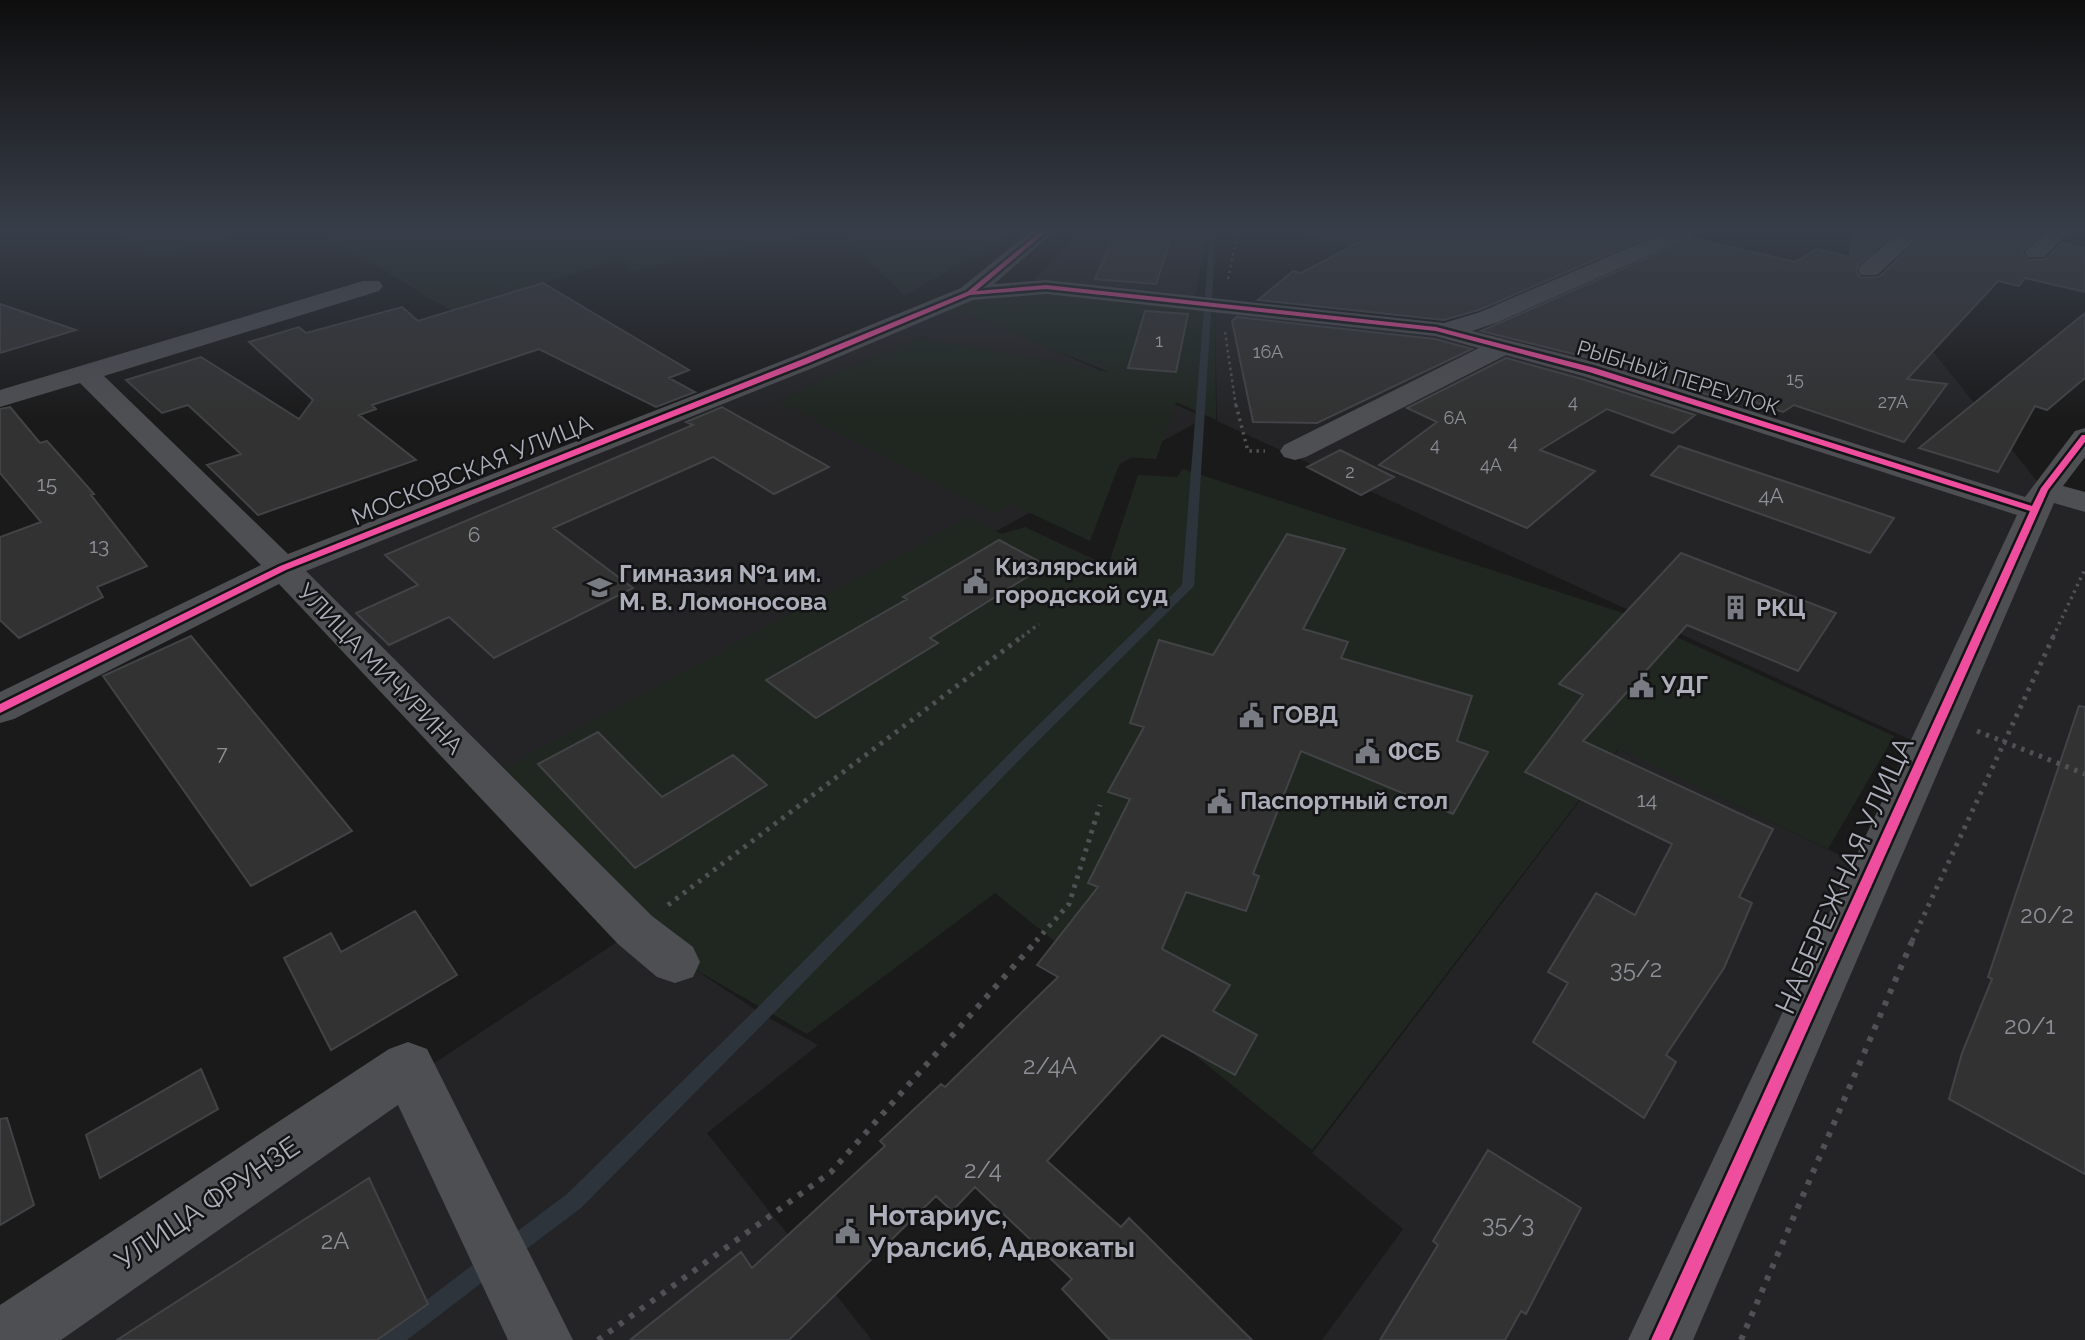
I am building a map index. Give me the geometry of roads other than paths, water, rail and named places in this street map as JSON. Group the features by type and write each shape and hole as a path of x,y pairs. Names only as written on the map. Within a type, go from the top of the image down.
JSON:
{"street":[{"path":"0,399 343,295"},
{"name":"МОСКОВСКАЯ УЛИЦА","path":"0,709 283,568 793,366 963,295"},
{"name":"РЫБНЫЙ ПЕРЕУЛОК","path":"1116,295 1446,331 1605,374 2040,500 2085,502"},
{"path":"1446,331 1489,317 1540,295"},
{"path":"1295,451 1504,346"},
{"name":"УЛИЦА МИЧУРИНА","path":"86,374 283,568 635,930 675,962"},
{"name":"НАБЕРЕЖНАЯ УЛИЦА","path":"1660,1340 2040,500 2085,437"},
{"name":"УЛИЦА ФРУНЗЕ","path":"5,1340 408,1067 541,1340"}],"waterway":[{"path":"510,1249 574,1201 1025,746 1188,586 1209,295"},
{"path":"390,1340 490,1264"}],"place":[{"name":"Кизлярский городской суд","path":"975,581"},
{"name":"Гимназия №1 им. М. В. Ломоносова","path":"599,588"},
{"name":"РКЦ","path":"1736,608"},
{"name":"УДГ","path":"1641,685"},
{"name":"ГОВД","path":"1252,715"},
{"name":"ФСБ","path":"1368,752"},
{"name":"Паспортный стол","path":"1220,801"},
{"name":"Нотариус, Уралсиб, Адвокаты","path":"848,1231"}]}
